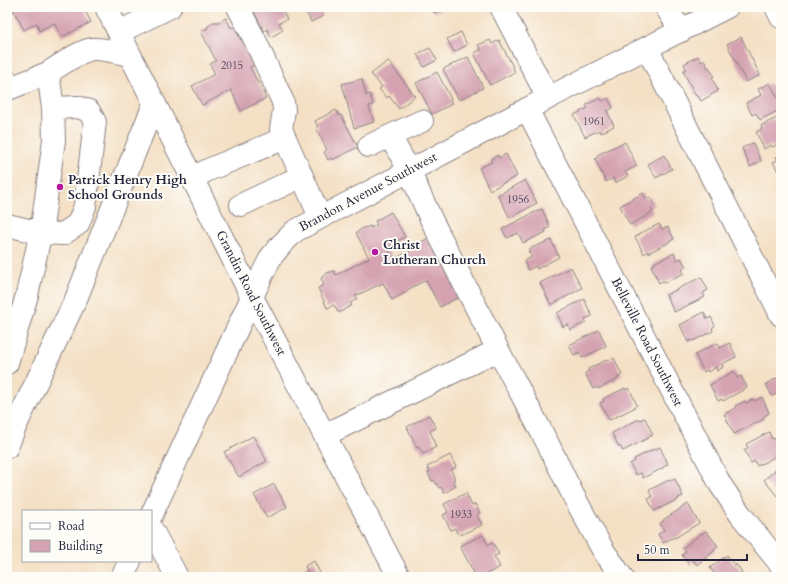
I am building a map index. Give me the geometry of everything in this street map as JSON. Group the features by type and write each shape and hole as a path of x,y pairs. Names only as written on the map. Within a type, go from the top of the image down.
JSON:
{"main road":[{"path":"92,49 112,19 170,7"},
{"path":"238,7 255,40 283,102 284,110 281,129 320,218"},
{"path":"501,7 548,98"},
{"path":"666,7 680,31"},
{"name":"Brandon Avenue Southwest","path":"152,514 271,257 281,244 295,231 409,170 727,7"},
{"path":"776,7 781,17"},
{"name":"Grandin Road Southwest","path":"112,19 252,297 399,577"},
{"path":"647,48 781,315"},
{"path":"7,81 8,89 48,73 77,55 92,49 109,50 130,55"},
{"path":"7,363 27,295 41,233 54,140 53,108 48,73"},
{"path":"7,447 15,427 76,299 154,104"},
{"path":"7,225 41,233 63,234 78,224 85,206 95,122 89,111 78,107 53,108"},
{"name":"Belleville Road Southwest","path":"527,109 720,484 740,514 781,565"},
{"path":"369,146 422,121"},
{"path":"390,136 409,170 431,219 573,495 603,550 622,577"},
{"path":"192,178 284,138"},
{"path":"241,205 302,176"},
{"path":"325,435 498,350"},
{"path":"152,530 177,577"},
{"path":"122,577 130,562"}],"building":[{"path":"12,7 83,7 91,22 62,37 54,23 39,31 37,23 24,30"},
{"path":"262,7 264,9 267,7 290,7 283,11 287,19 279,23 283,30 271,37 267,29 264,31 254,12"},
{"path":"297,7 319,7 323,16 311,22 306,12 299,12"},
{"path":"431,7 446,7 434,13"},
{"path":"226,18 231,28 234,26 241,40 245,39 256,64 250,67 266,98 241,111 231,90 202,105 192,86 215,74 210,64 216,61 201,31 208,28 207,27 213,22 219,22"},
{"path":"461,32 467,45 454,52 447,39"},
{"path":"741,37 760,75 746,82 727,44"},
{"path":"490,40 492,44 499,40 515,72 490,85 474,53 481,50 478,45"},
{"path":"430,48 437,60 424,67 417,54"},
{"path":"698,56 701,62 704,60 708,68 709,67 714,76 712,77 718,91 701,101 698,96 696,96 683,71 686,69 684,64"},
{"path":"468,57 483,88 459,100 443,69"},
{"path":"388,61 415,96 399,109 389,96 387,98 379,89 382,87 371,74"},
{"path":"437,72 451,99 452,104 432,114 416,83"},
{"path":"362,79 366,95 370,94 373,105 369,106 374,122 354,128 342,84"},
{"path":"770,83 781,104 781,109 760,120 756,113 752,115 746,103 761,95 758,89"},
{"path":"600,98 602,101 608,98 613,108 607,111 614,126 601,133 599,130 585,137 574,115 588,108 586,105"},
{"path":"336,110 340,116 341,115 358,147 332,160 331,158 328,160 324,152 327,150 316,128 318,127 315,121"},
{"path":"781,116 781,143 772,147 771,145 764,149 756,132 762,129 762,125"},
{"path":"625,142 637,166 625,172 628,176 615,183 613,178 606,182 595,159 598,157 597,155"},
{"path":"753,143 761,161 750,167 742,148"},
{"path":"506,154 517,176 490,190 479,168 492,162 491,159 498,155 499,158"},
{"path":"664,155 672,169 656,178 648,164"},
{"path":"781,155 781,177 773,162 778,160 776,157"},
{"path":"525,180 537,203 510,218 498,195"},
{"path":"643,193 646,199 650,197 655,205 651,208 653,212 630,225 620,206"},
{"path":"542,209 550,227 545,230 546,232 523,243 518,233 507,238 502,229"},
{"path":"391,212 405,237 387,247 394,259 412,250 411,247 435,235 465,294 440,307 426,280 392,300 383,283 355,296 357,299 350,303 352,305 339,313 334,305 327,308 318,288 324,285 321,278 327,273 334,271 336,275 369,258 356,233 363,228 371,226 371,228 377,225 375,221"},
{"path":"659,224 662,229 668,227 674,239 644,254 635,237"},
{"path":"551,240 559,257 537,269 536,266 528,270 524,261 532,257 528,251 530,251 529,249"},
{"path":"674,253 677,260 681,258 686,267 682,269 684,273 664,283 663,281 659,283 651,266"},
{"path":"571,267 582,288 551,305 540,283"},
{"path":"701,277 708,290 703,293 705,297 674,312 666,295"},
{"path":"584,299 592,316 585,319 586,322 570,330 568,324 563,327 557,313"},
{"path":"704,312 707,319 711,317 715,326 712,328 713,331 688,342 680,325"},
{"path":"599,330 606,346 582,358 579,352 574,355 569,345"},
{"path":"718,343 720,348 730,343 736,357 722,364 723,367 717,371 716,367 708,372 707,370 704,372 695,355"},
{"path":"614,358 622,375 617,378 618,379 598,389 597,387 593,389 585,373 589,371 588,369 608,359 609,361"},
{"path":"734,371 737,378 741,376 747,387 723,401 722,399 718,401 710,385"},
{"path":"781,376 781,392 772,396 766,384"},
{"path":"625,388 625,390 629,388 637,405 634,408 609,420 600,403 604,401 603,399"},
{"path":"762,397 769,413 763,417 764,419 734,434 724,414 736,408 735,406 745,401 746,403 753,399 754,401"},
{"path":"429,415 436,428 430,431 436,447 423,454 419,447 417,448 407,427"},
{"path":"645,418 653,435 623,451 620,446 619,447 612,433 639,419"},
{"path":"769,432 772,439 774,438 777,442 781,451 774,455 775,457 757,466 755,461 751,463 744,449 748,448 746,444"},
{"path":"253,436 267,461 239,477 224,452"},
{"path":"660,447 668,464 643,478 641,473 636,475 630,464 635,461 634,459"},
{"path":"450,455 456,467 451,470 456,486 444,493 441,487 439,488 434,480 432,481 427,467"},
{"path":"781,465 781,493 777,496 764,480"},
{"path":"675,479 683,496 654,511 648,499 652,497 649,490 669,480"},
{"path":"274,484 287,507 267,518 254,495"},
{"path":"466,493 472,506 475,504 480,513 477,515 482,525 460,535 457,533 455,528 451,530 443,515 448,512 444,504"},
{"path":"688,504 699,523 675,538 674,537 663,543 658,534 664,530 660,523"},
{"path":"706,531 718,546 697,565 693,560 689,564 682,555 686,551 683,548 701,533 702,534"},
{"path":"483,535 488,545 493,543 499,554 494,556 500,567 481,577 476,577 460,546"},
{"path":"727,555 735,566 736,564 742,572 736,577 717,577 710,568"},
{"path":"314,561 322,577 300,577 308,573 305,566"}],"place":[{"name":"Patrick Henry High School Grounds","path":"60,187"},
{"name":"Christ Lutheran Church","path":"375,252"}]}
